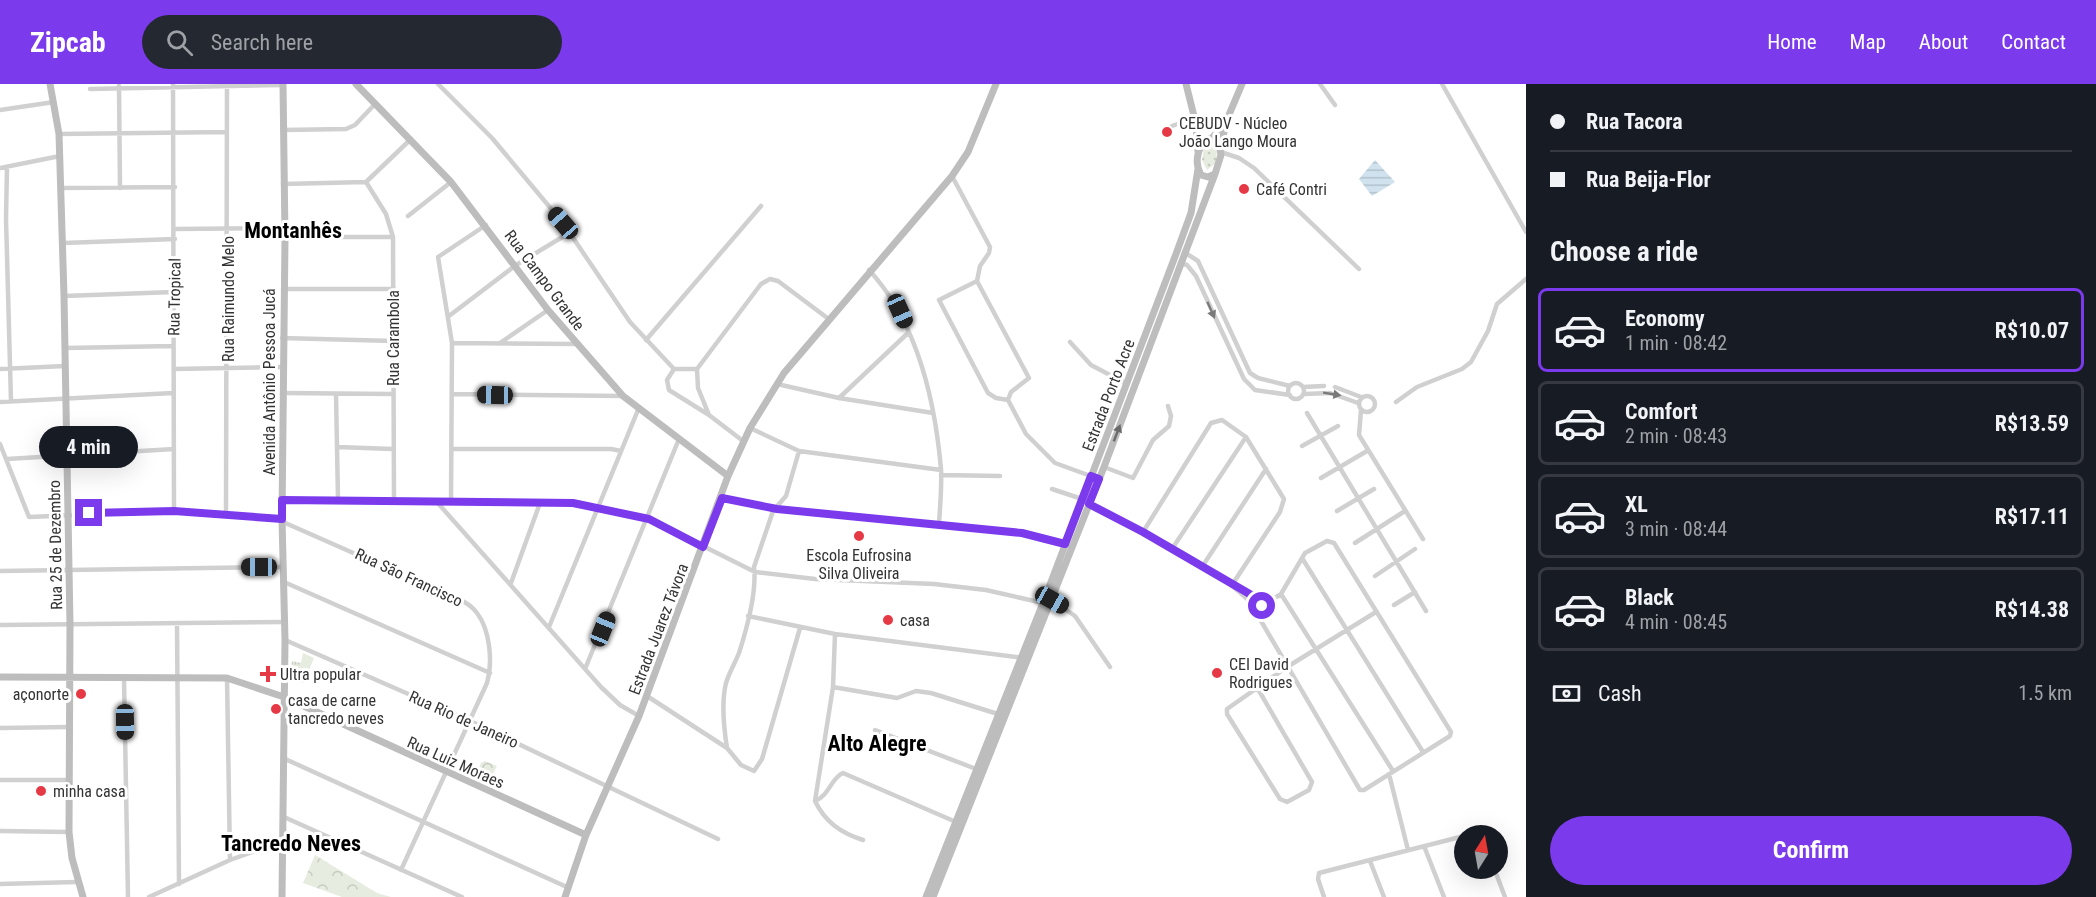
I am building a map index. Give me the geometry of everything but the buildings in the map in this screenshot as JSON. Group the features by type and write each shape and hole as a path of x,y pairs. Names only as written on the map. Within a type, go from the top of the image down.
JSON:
{"street":[{"name":"Rua 25 de Dezembro","path":"50,84 59,134 63,243 70,624 69,832 77,882 83,897"},
{"name":"Rua Campo Grande","path":"356,84 451,182 516,264 548,309 623,396 638,410 728,476"},
{"path":"438,84 492,138 569,233 613,300 646,340 674,369 697,369"},
{"name":"Estrada Juarez Távora","path":"565,897 586,835 610,787 647,696 743,441 777,384 869,270 952,176 968,152 996,84"},
{"name":"Estrada Porto Acre","path":"926,897 1024,658 1082,498 1191,213 1198,169 1198,152 1195,121 1186,84"},
{"path":"1198,152 1226,122 1242,84"},
{"path":"1320,84 1335,105"},
{"path":"1442,84 1526,232"},
{"path":"90,89 119,85 283,85"},
{"path":"119,85 120,188"},
{"name":"Avenida Antônio Pessoa Jucá","path":"282,897 285,640 282,567 282,338 285,237 283,85"},
{"name":"Rua Tropical","path":"173,86 174,511"},
{"name":"Rua Raimundo Melo","path":"226,513 227,86"},
{"path":"0,110 55,102"},
{"path":"282,130 346,129 355,125 375,104"},
{"path":"1172,126 1195,121 1209,139 1217,141 1221,150 1254,168 1359,269"},
{"name":"Estrada Porto Acre","path":"1024,658 1052,600 1073,547 1215,174 1226,122"},
{"path":"59,134 227,132"},
{"path":"284,184 366,182 411,139"},
{"path":"0,168 60,156"},
{"path":"8,167 3,220 8,275 11,401"},
{"path":"1198,169 1204,176 1215,174"},
{"path":"952,176 990,247 989,253 980,266 976,281 1029,378 1011,392 1008,400 1026,434 1050,459 1057,465 1099,479"},
{"name":"Rua Carambola","path":"366,182 386,214 393,237 394,501"},
{"path":"408,216 451,182"},
{"path":"61,188 175,188"},
{"path":"646,340 760,206"},
{"path":"451,502 452,344 438,257 486,225"},
{"path":"175,229 284,228"},
{"path":"449,316 516,264 569,233"},
{"path":"285,237 393,237"},
{"path":"63,243 175,239"},
{"path":"1184,252 1198,261 1250,373 1258,378 1290,386 1297,384 1303,387 1324,386"},
{"path":"1180,263 1192,269 1239,372 1255,390 1290,395 1295,399 1304,394 1330,393 1358,403 1364,411"},
{"path":"869,270 894,300 908,333 933,413 941,472 939,524"},
{"path":"0,276 8,275"},
{"path":"709,415 698,388 697,369 761,284 773,279 830,320"},
{"path":"1396,402 1417,387 1462,369 1472,362 1488,332 1497,304 1526,279"},
{"path":"976,281 939,300 988,393 996,398 1008,400"},
{"path":"283,289 394,289"},
{"path":"64,296 174,292"},
{"path":"500,343 548,309"},
{"path":"839,398 908,333"},
{"path":"282,338 393,341"},
{"path":"1070,342 1091,365 1127,384"},
{"path":"452,344 577,344"},
{"path":"65,348 173,346"},
{"path":"0,369 65,366"},
{"path":"174,369 282,367"},
{"path":"674,369 667,380 669,390 709,415 743,441"},
{"path":"1255,390 1258,378"},
{"path":"1270,392 1272,382"},
{"path":"777,384 839,398 933,413"},
{"path":"1290,386 1290,395"},
{"path":"1303,387 1304,394"},
{"path":"1335,387 1361,397 1369,395 1375,401 1374,409 1364,411 1360,418 1359,435 1423,539"},
{"path":"0,402 173,393"},
{"path":"282,393 393,394"},
{"path":"336,394 338,500"},
{"path":"453,394 623,396"},
{"path":"1358,403 1361,397"},
{"path":"1104,466 1133,478 1154,440 1169,426 1171,416 1168,406"},
{"path":"549,627 638,410"},
{"path":"1307,413 1426,611"},
{"path":"1143,532 1211,423 1222,420 1246,437 1282,494 1283,506 1232,585"},
{"path":"1302,446 1338,426"},
{"path":"750,428 799,451 941,472 1000,476"},
{"path":"1172,549 1246,437"},
{"path":"585,669 649,519 679,439"},
{"path":"0,444 7,459 174,449"},
{"path":"337,447 393,449"},
{"path":"453,449 611,449 621,451"},
{"path":"727,748 724,729 726,683 739,653 748,616 754,567 771,514 786,496 799,451"},
{"path":"1321,478 1367,451"},
{"name":"Rua São Francisco","path":"7,459 29,517 174,511 226,513 282,519 467,604 477,613 484,627 491,661 490,673 401,870"},
{"path":"1202,567 1266,469"},
{"path":"1052,489 1082,498"},
{"path":"1337,511 1374,489"},
{"path":"722,498 777,509 1022,533 1073,547"},
{"path":"282,500 573,503 649,519 755,572 815,579 934,584 986,590 1043,603"},
{"path":"436,501 609,695 639,716"},
{"path":"511,584 540,503"},
{"path":"1089,504 1172,549 1232,585 1258,605"},
{"path":"1355,543 1405,511"},
{"path":"1327,541 1331,541 1451,732 1450,736 1364,790 1360,790 1258,617 1258,605 1271,602 1281,594 1302,558 1327,541"},
{"path":"1375,576 1415,549"},
{"path":"1302,558 1423,752"},
{"path":"0,571 68,568 282,567"},
{"path":"284,582 490,673"},
{"path":"1394,604 1415,592"},
{"path":"1281,594 1391,772 1408,850"},
{"path":"1052,600 1075,616 1110,667"},
{"path":"1258,689 1312,782 1309,790 1287,801 1282,800 1227,714 1227,709 1316,648 1376,612"},
{"path":"748,616 835,634 1024,658"},
{"path":"0,625 285,622"},
{"path":"177,623 179,884"},
{"path":"647,696 727,748 741,765 754,771 759,765 800,628"},
{"path":"835,634 833,687 815,801 822,814 838,830 863,840"},
{"name":"Rua Rio de Janeiro","path":"285,640 470,721 718,839"},
{"name":"Rua Luiz Moraes","path":"0,677 227,678 284,697 586,835"},
{"path":"124,678 128,897"},
{"path":"227,678 230,860"},
{"path":"833,687 897,698 916,691 931,693 1001,715"},
{"name":"Estrada Porto Acre","path":"933,897 976,768 1001,715"},
{"path":"0,728 69,727"},
{"path":"876,730 976,768"},
{"path":"283,758 569,888"},
{"path":"815,801 824,796 837,777 843,773 958,823"},
{"path":"0,780 69,780"},
{"path":"284,817 462,897"},
{"path":"0,831 69,832"},
{"path":"1324,897 1318,875 1454,838"},
{"path":"149,897 230,860 283,841"},
{"path":"1424,846 1444,897"},
{"path":"1370,861 1384,897"},
{"path":"1498,879 1505,897"},
{"path":"0,884 77,882"}],"green space":[{"path":"1212,143 1217,150 1216,163 1207,170 1202,160 1204,148"},
{"path":"303,653 314,658 304,683 289,682 292,661 301,663"},
{"path":"485,761 497,766 487,785 474,780 481,763"},
{"path":"315,855 377,893 391,897 342,897 303,883"}],"water":[{"path":"1375,160 1395,182 1372,196 1359,179"}],"place":[{"name":"CEBUDV - Núcleo João Lango Moura","path":"1167,132"},
{"name":"Café Contri","path":"1244,189"},
{"name":"Escola Eufrosina Silva Oliveira","path":"859,536"},
{"name":"casa","path":"888,620"},
{"name":"CEI David Rodrigues","path":"1217,673"},
{"name":"Ultra popular","path":"268,674"},
{"name":"açonorte","path":"81,694"},
{"name":"casa de carne tancredo neves","path":"276,709"},
{"name":"minha casa","path":"41,791"}],"district":[{"name":"Montanhês","path":"293,230"},
{"name":"Alto Alegre","path":"877,743"},
{"name":"Tancredo Neves","path":"291,843"}],"route":[{"path":"89,513 174,511 226,513 282,519 282,500 573,503 649,519 703,547 722,498 777,509 1022,533 1065,544 1091,476 1099,479 1089,504 1143,532 1256,600 1260,600 1262,606"}]}
